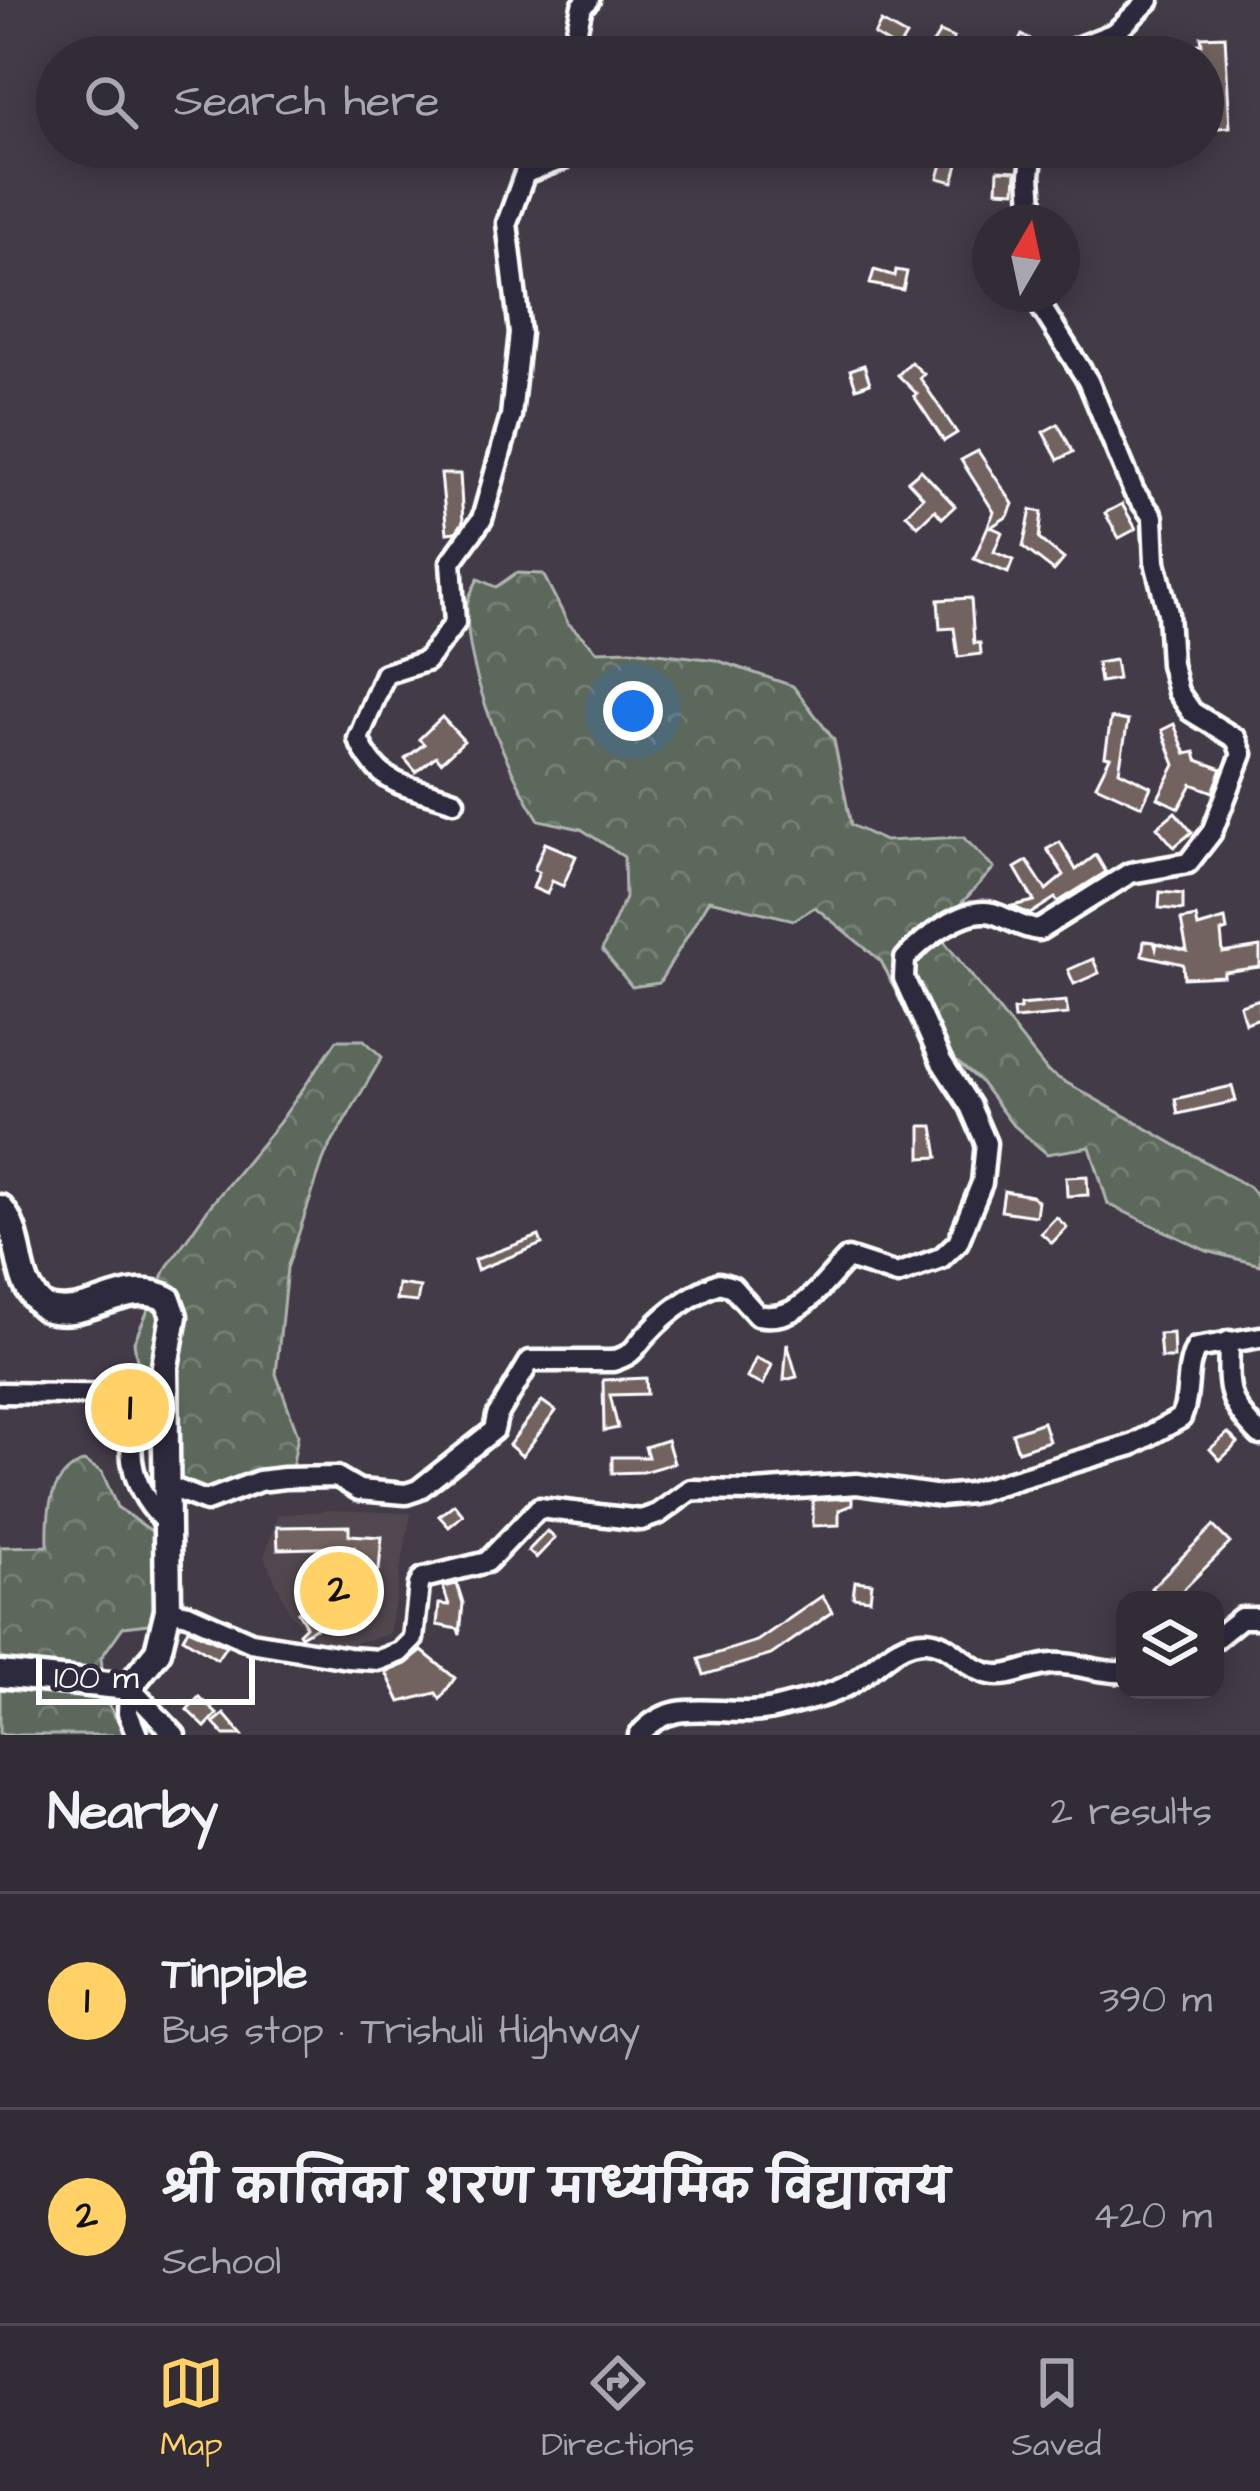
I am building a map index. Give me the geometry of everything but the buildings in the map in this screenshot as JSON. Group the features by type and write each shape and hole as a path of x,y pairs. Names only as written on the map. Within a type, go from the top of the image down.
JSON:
{"main road":[{"path":"0,1208 14,1230 22,1281 45,1309 76,1310 137,1291 164,1296 171,1304 173,1331 164,1366 168,1610 158,1651 118,1686 0,1674"}],"street":[{"path":"576,36 582,6 589,0"},
{"path":"1107,36 1149,0"},
{"path":"454,801 391,783 369,762 358,739 385,674 426,661 455,623 451,562 482,519 511,416 520,333 507,224 526,173 539,168"},
{"path":"1031,168 1032,204"},
{"path":"168,1486 206,1501 259,1481 284,1478 337,1477 359,1490 382,1494 418,1490 494,1430 497,1416 530,1361 625,1357 679,1305 719,1283 732,1287 757,1315 779,1316 804,1304 848,1258 897,1274 955,1248 982,1183 986,1143 970,1106 941,1061 903,976 905,959 970,913 989,912 1039,930 1130,872 1188,862 1212,832 1242,758 1236,740 1192,712 1178,692 1153,518 1134,492 1088,381 1044,312"},
{"path":"168,1610 250,1642 379,1660 400,1652 413,1639 418,1585 423,1578 487,1562 539,1508 641,1520 658,1514 691,1490 857,1484 940,1496 970,1493 1132,1445 1171,1425 1185,1408 1190,1359 1196,1348 1260,1336"},
{"path":"1229,1341 1232,1403 1260,1435"},
{"path":"0,1394 143,1395 145,1406 130,1453 133,1474 152,1511 169,1525"},
{"path":"1224,1632 1241,1618 1260,1618"},
{"path":"639,1735 670,1710 769,1710 846,1687 905,1644 921,1640 947,1647 983,1673 999,1676 1060,1663 1116,1672"},
{"path":"118,1686 137,1735"},
{"path":"118,1686 176,1735"}],"shaded area":[{"path":"331,1510 411,1513 389,1634 347,1645 314,1639 291,1615 264,1557 278,1515"}],"green space":[{"path":"516,573 543,574 568,623 597,651 632,650 716,660 793,686 834,740 851,825 885,841 963,837 994,868 939,935 1048,1072 1249,1187 1260,1200 1260,1265 1207,1251 1108,1204 1090,1147 1047,1154 1011,1123 979,1080 912,1025 881,961 815,907 794,920 709,900 659,983 632,987 602,950 625,898 624,857 581,829 539,820 513,772 480,688 468,631 469,598 478,579 496,587"},
{"path":"337,1040 364,1040 382,1057 325,1155 287,1268 276,1374 298,1435 290,1480 206,1512 175,1502 154,1469 134,1342 167,1267"},
{"path":"84,1461 102,1472 117,1507 163,1539 173,1577 148,1624 123,1627 101,1658 106,1700 126,1735 4,1735 0,1733 0,1547 48,1546 52,1496 63,1476"}],"place":[{"name":"Tinpiple","path":"130,1408"},
{"name":"श्री कालिका शरण माध्यमिक विद्यालय","path":"339,1591"}]}
